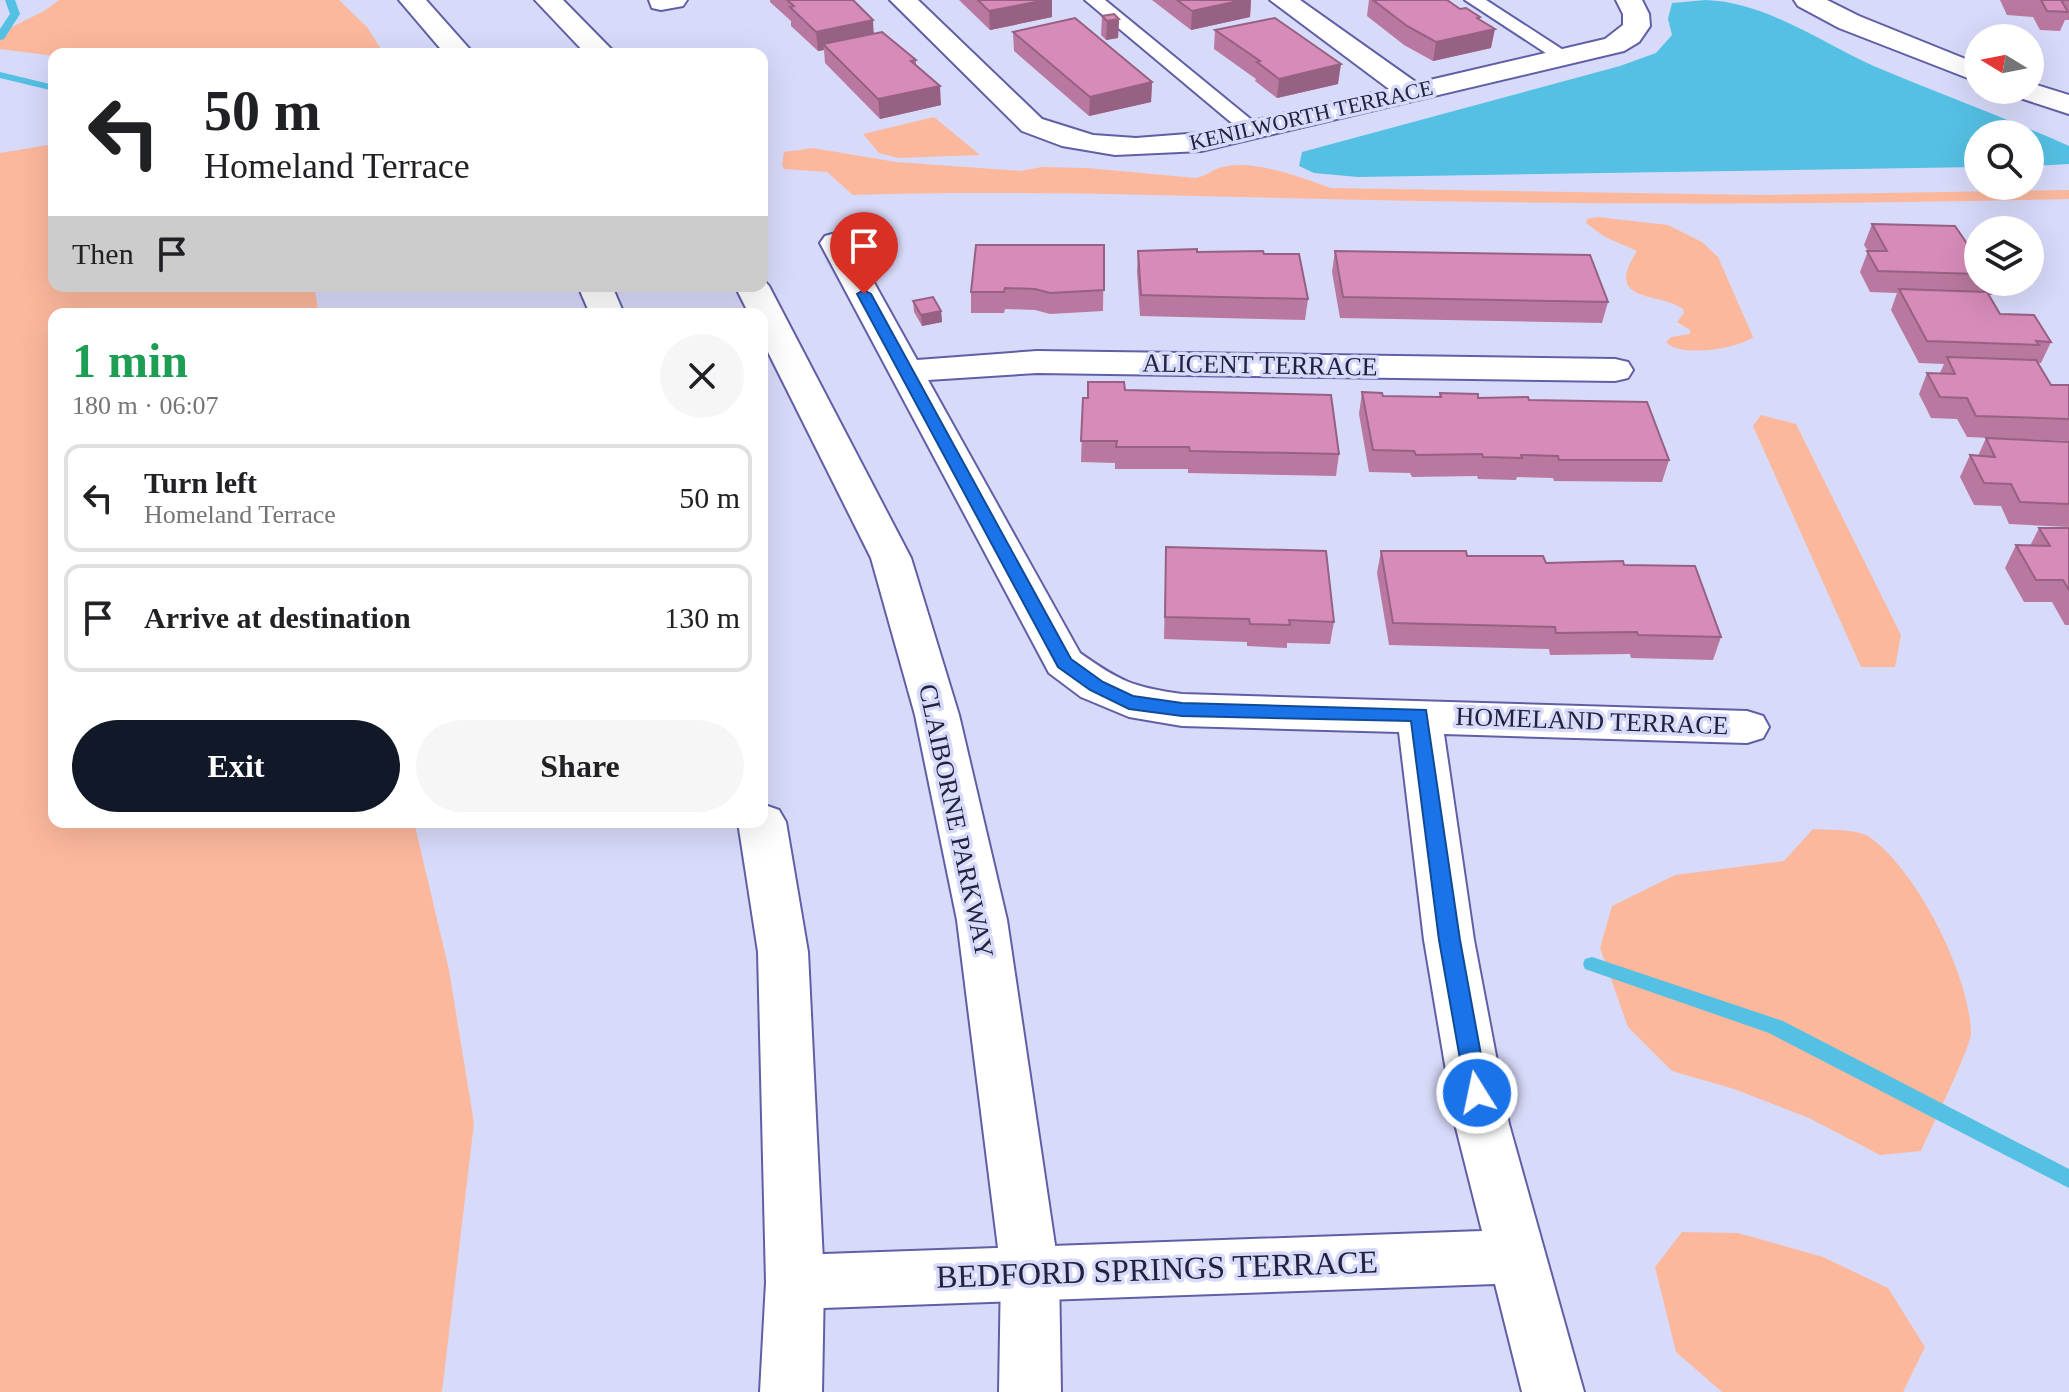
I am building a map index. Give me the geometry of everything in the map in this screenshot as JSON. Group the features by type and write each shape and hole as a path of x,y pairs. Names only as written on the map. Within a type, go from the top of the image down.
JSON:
{"street":[{"path":"412,0 455,48"},
{"path":"548,0 596,48"},
{"name":"KENILWORTH TERRACE","path":"903,0 1032,125 1053,136 1109,146 1169,147 1614,45 1629,36 1637,26 1636,14 1629,0"},
{"path":"1283,0 1413,93"},
{"path":"1807,0 1877,34 1964,68"},
{"path":"2044,97 2069,105"},
{"name":"HOMELAND TERRACE","path":"836,243 1064,663 1096,686 1129,702 1182,710 1747,727"},
{"name":"CLAIBORNE PARKWAY","path":"768,317 891,558 937,715 982,920 1030,1272 1030,1392"},
{"name":"ALICENT TERRACE","path":"906,372 1037,362 1615,370"},
{"path":"1419,715 1449,940 1482,1124 1553,1392"},
{"path":"763,828 783,952 795,1282 791,1392"},
{"name":"BEDFORD SPRINGS TERRACE","path":"795,1282 1519,1257"}],"lane":[{"path":"1094,0 1252,130"},
{"path":"1474,0 1565,57"}],"shaded area":[{"path":"59,0 339,0 367,27 380,48 48,48 48,55 0,49 0,33"},
{"path":"934,117 980,155 898,158 879,153 863,134"},
{"path":"48,145 48,292 315,292 318,308 48,308 48,828 415,828 449,970 474,1123 442,1392 0,1392 0,153"},
{"path":"813,148 896,162 1020,171 1042,167 1087,168 1196,178 1219,168 1246,165 1276,170 1331,188 1760,195 1964,192 1964,200 2008,200 1664,203 1066,193 853,195 827,172 784,169 784,152"},
{"path":"2044,190 2069,190 2069,199 2044,199"},
{"path":"1598,217 1668,225 1702,242 1718,257 1753,337 1723,348 1696,351 1673,347 1666,342 1671,337 1690,334 1690,330 1677,322 1684,313 1683,309 1630,288 1626,280 1628,268 1637,251 1605,237 1586,223 1587,219"},
{"path":"1761,415 1796,424 1901,635 1895,667 1861,667 1753,426"},
{"path":"1813,829 1863,834 1886,851 1921,897 1951,954 1961,982 1971,1033 1958,1071 1921,1151 1880,1155 1809,1118 1734,1089 1672,1071 1628,1027 1600,948 1612,906 1675,875 1784,861"},
{"path":"1682,1232 1738,1233 1823,1257 1888,1288 1925,1347 1903,1392 1722,1392 1676,1352 1655,1267"}],"water":[{"path":"1706,0 1750,8 1793,25 1876,67 2006,120 1964,120 1964,167 1358,177 1314,173 1299,166 1302,152 1620,66 1656,53 1672,35 1668,19 1672,3"},
{"path":"2044,136 2069,146 2069,164 2044,165"}],"building":[{"path":"787,0 853,0 873,20 816,32 790,7 794,6"},
{"path":"978,0 1046,0 989,11"},
{"path":"1177,0 1243,0 1192,11"},
{"path":"1373,0 1447,0 1460,9 1466,8 1495,29 1436,42 1407,26"},
{"path":"2041,0 2061,0 2068,12 2047,11"},
{"path":"1114,14 1119,19 1107,21 1102,16"},
{"path":"1075,18 1152,82 1090,97 1013,32"},
{"path":"1275,18 1341,64 1279,79 1257,62 1260,61 1215,30"},
{"path":"882,32 916,60 911,61 940,86 878,99 823,44"},
{"path":"1872,224 1955,226 1964,239 1964,274 1878,271 1867,251 1887,251"},
{"path":"976,245 1104,245 1104,290 1050,293 1005,288 1004,292 971,292"},
{"path":"1197,249 1197,252 1299,254 1308,299 1141,295 1138,251"},
{"path":"1335,251 1590,255 1608,302 1343,297"},
{"path":"1899,289 1964,291 1964,296 1989,296 2000,314 2034,315 2051,342 2036,341 2039,345 1927,341"},
{"path":"933,297 941,311 921,315 913,301"},
{"path":"1947,357 2036,360 2051,385 2069,385 2069,419 1976,416 1967,398 1940,397 1927,373 1955,374"},
{"path":"1088,382 1124,382 1125,390 1331,395 1339,454 1190,451 1189,447 1116,447 1117,441 1081,441 1083,398 1088,398"},
{"path":"1362,392 1382,393 1383,396 1441,397 1440,393 1478,394 1478,398 1647,402 1669,460 1559,460 1558,456 1416,455 1414,451 1373,450"},
{"path":"1986,438 2069,442 2069,504 2020,502 2011,484 1984,483 1970,455 1995,457"},
{"path":"2039,528 2069,528 2069,590 2063,580 2036,580 2016,545 2050,546"},
{"path":"1166,547 1326,551 1334,622 1289,620 1290,625 1250,624 1249,619 1165,617"},
{"path":"1381,551 1466,551 1467,556 1543,556 1546,563 1623,561 1624,565 1695,566 1721,637 1638,635 1637,632 1556,633 1555,627 1393,623"}],"waterway":[{"path":"0,37 15,14 10,0"},
{"path":"0,75 48,87"},
{"path":"1592,964 1776,1027 2069,1179"}],"route":[{"path":"864,294 1064,663 1096,686 1129,702 1182,710 1419,715 1449,940 1477,1093"}]}
